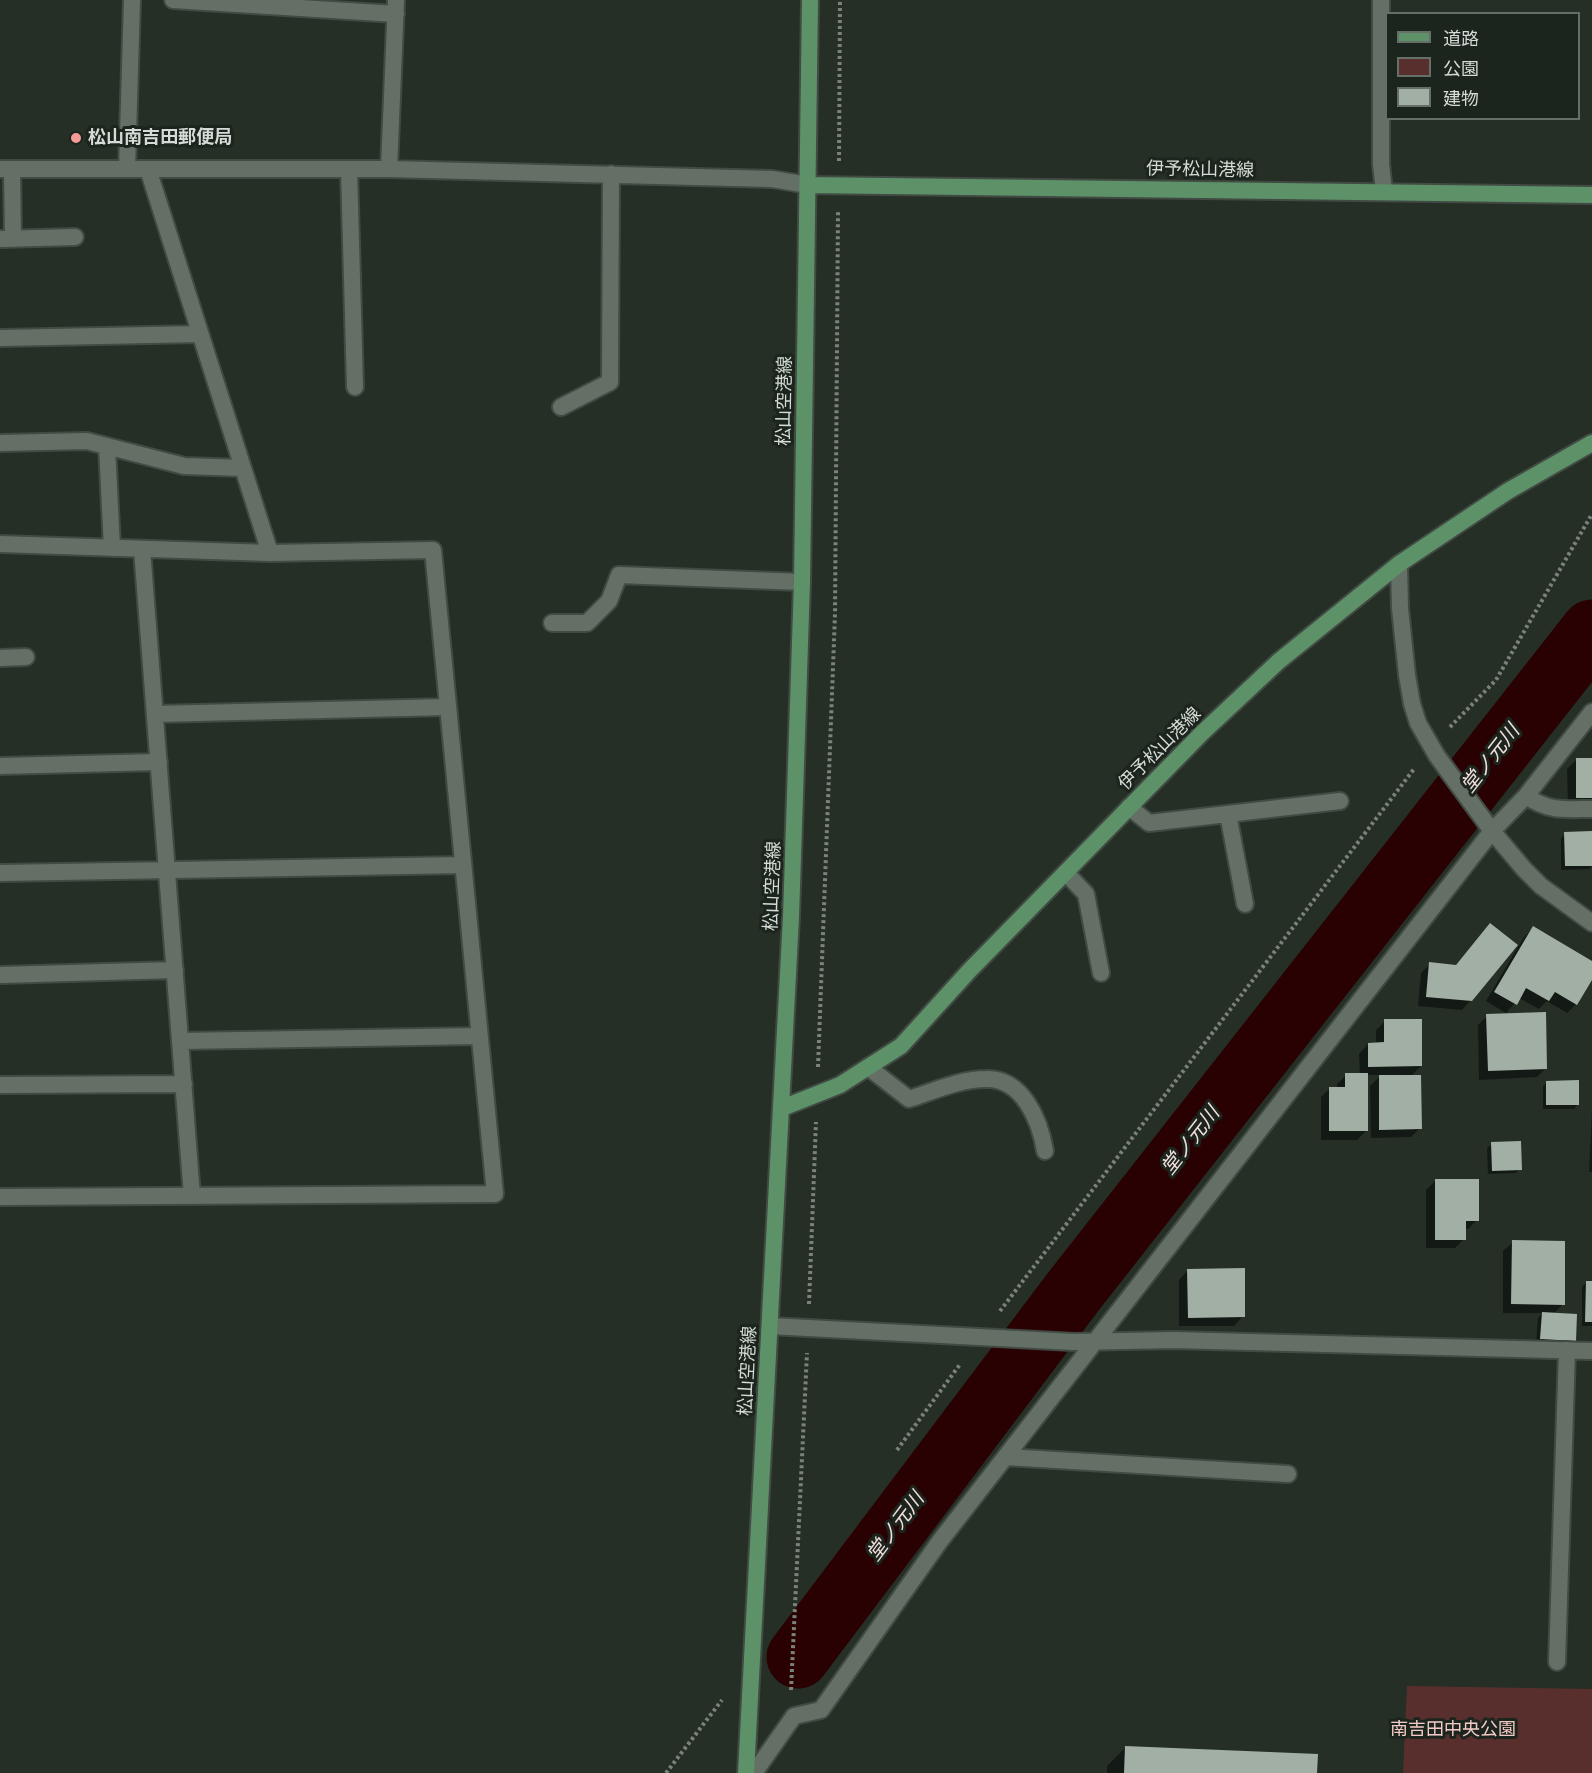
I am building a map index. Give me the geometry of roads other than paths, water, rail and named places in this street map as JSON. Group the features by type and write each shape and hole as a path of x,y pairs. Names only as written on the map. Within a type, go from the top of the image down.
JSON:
{"main road":[{"name":"松山空港線","path":"746,1773 791,917 802,582 810,0"},
{"name":"伊予松山港線","path":"808,185 1592,195"},
{"name":"伊予松山港線","path":"782,1108 840,1085 901,1046 969,971 1129,807 1202,733 1279,661 1399,564 1508,491 1592,443"}],"street":[{"path":"127,169 132,0"},
{"path":"173,0 396,7 389,169"},
{"path":"1382,0 1381,164 1384,191"},
{"path":"75,237 6,239 6,169 389,169 772,179 808,185"},
{"path":"148,169 270,553"},
{"path":"349,169 355,387"},
{"path":"561,407 609,381 611,174"},
{"path":"0,338 200,334"},
{"path":"0,443 87,441 184,466 243,468"},
{"path":"108,447 112,548"},
{"path":"0,544 270,553 433,550 495,1194 0,1197"},
{"path":"142,549 192,1196"},
{"path":"1399,564 1401,620 1412,704 1418,723 1434,751 1524,869 1541,886 1592,922"},
{"path":"552,624 587,623 609,601 619,575 802,582"},
{"path":"0,658 26,657"},
{"path":"155,714 448,707"},
{"path":"754,1773 794,1716 821,1710 940,1542 1490,827 1526,796 1592,712"},
{"path":"0,766 159,762"},
{"path":"1526,796 1540,806 1560,809 1592,809"},
{"path":"1129,807 1149,823 1340,801"},
{"path":"1228,814 1245,904"},
{"path":"0,873 463,865"},
{"path":"1066,873 1086,894 1101,973"},
{"path":"0,975 175,970"},
{"path":"181,1041 479,1036"},
{"path":"868,1067 909,1099 967,1081 988,1078 1011,1086 1030,1107 1041,1130 1045,1151"},
{"path":"0,1085 184,1084"},
{"path":"770,1326 1074,1342 1173,1340 1592,1351"},
{"path":"1557,1662 1566,1350"},
{"path":"1006,1457 1288,1474"}],"waterway":[{"name":"堂ノ元川","path":"798,1657 1073,1292 1592,631"}],"place":[{"name":"松山南吉田郵便局","path":"76,138"}],"park label":[{"name":"南吉田中央公園","path":"1453,1730"}]}
